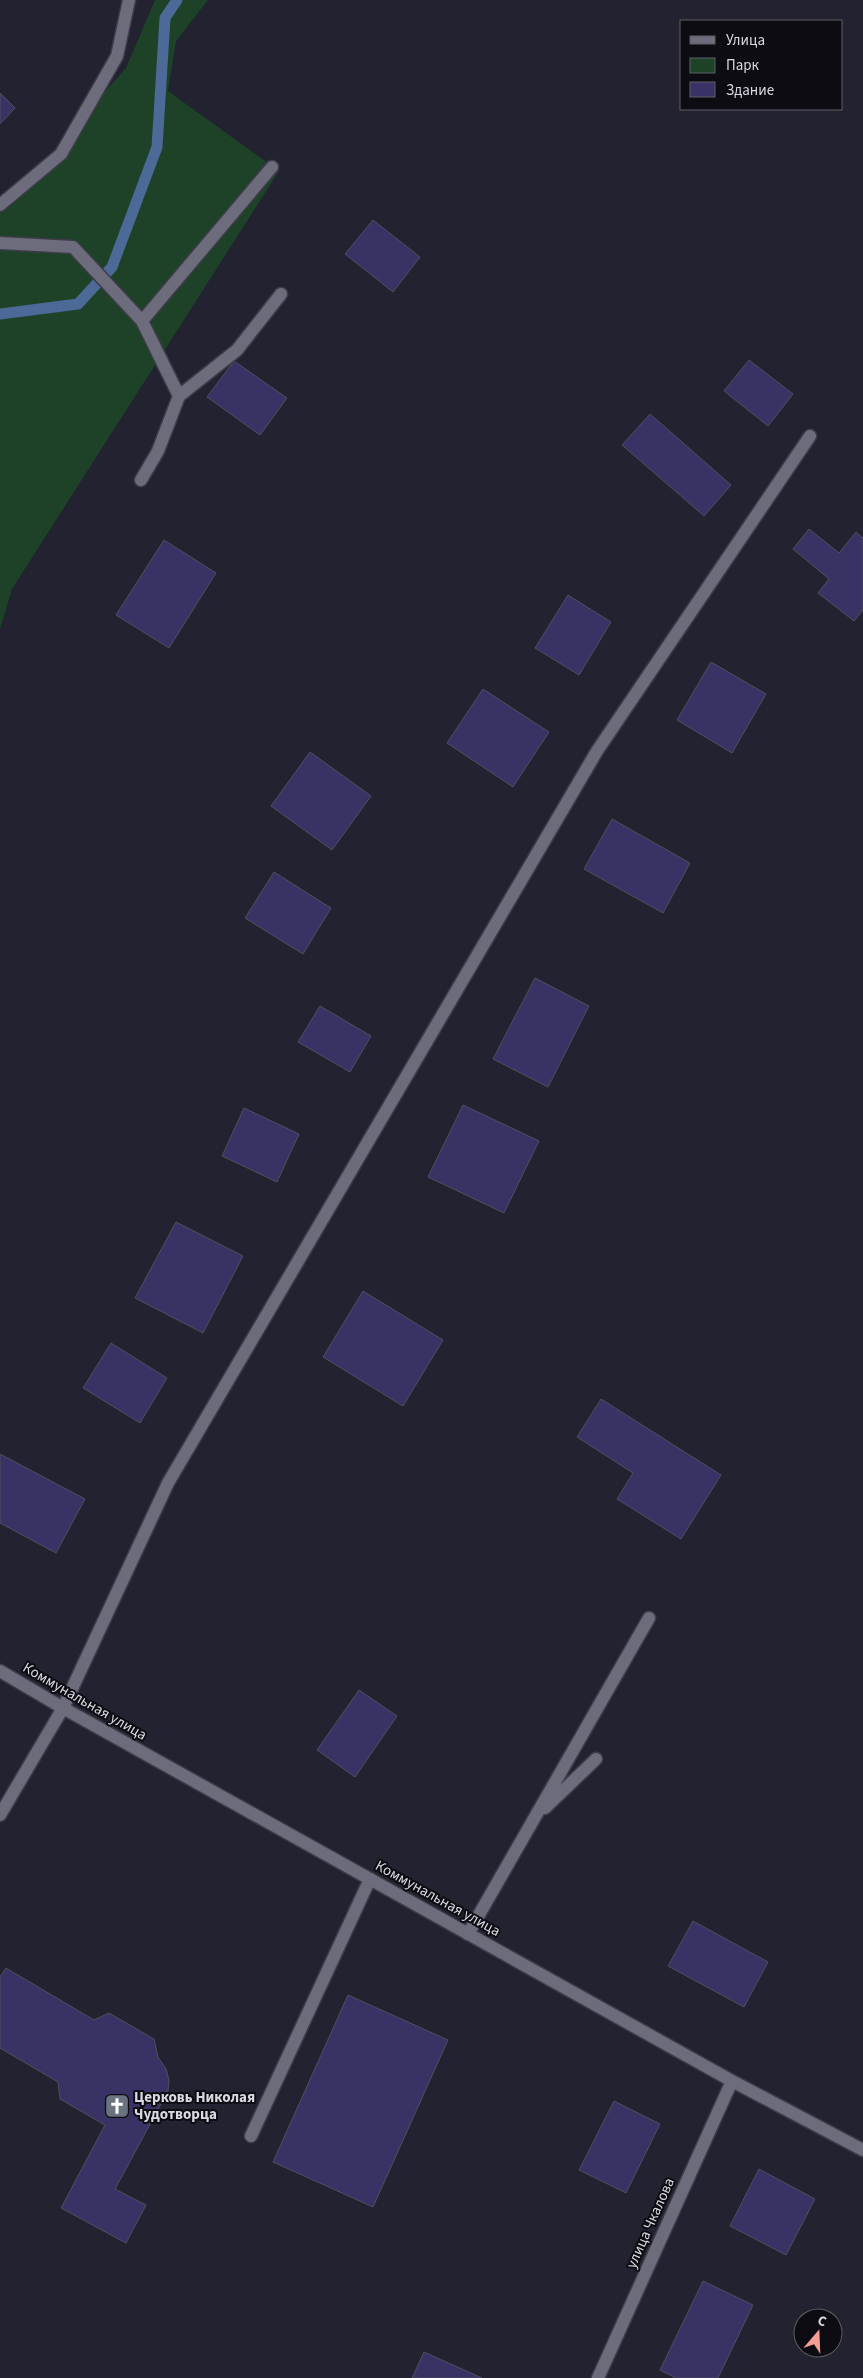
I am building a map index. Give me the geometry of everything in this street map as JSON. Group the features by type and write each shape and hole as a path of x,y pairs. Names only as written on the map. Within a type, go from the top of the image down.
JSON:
{"street":[{"path":"0,205 61,154 117,56 129,0"},
{"path":"142,321 272,167"},
{"path":"0,243 73,247 142,321 179,396"},
{"path":"141,480 158,452 179,396 237,350 281,294"},
{"path":"0,1815 63,1708 168,1483 577,785 810,436"},
{"path":"468,1934 649,1618"},
{"name":"Коммунальная улица","path":"0,1671 732,2081 863,2150"},
{"path":"535,1818 596,1759"},
{"path":"251,2136 370,1879"},
{"name":"улица Чкалова","path":"598,2378 732,2081"}],"green space":[{"path":"155,0 208,0 176,41 168,91 279,171 12,589 0,629 0,210 126,68"}],"building":[{"path":"0,93 15,108 0,124"},
{"path":"373,220 420,257 393,292 345,254"},
{"path":"749,360 793,394 768,426 724,391"},
{"path":"234,361 287,398 260,435 207,397"},
{"path":"650,414 731,485 704,516 622,445"},
{"path":"809,529 839,553 856,532 863,538 863,610 854,621 818,593 829,579 793,549"},
{"path":"164,540 216,573 169,648 116,615"},
{"path":"568,595 611,622 579,675 535,648"},
{"path":"711,662 766,694 732,753 677,720"},
{"path":"483,689 549,732 513,787 447,743"},
{"path":"310,752 371,796 332,850 271,806"},
{"path":"612,819 690,863 663,913 584,869"},
{"path":"274,872 331,908 303,954 245,918"},
{"path":"535,978 589,1006 548,1087 493,1059"},
{"path":"320,1006 371,1036 350,1072 298,1042"},
{"path":"463,1105 539,1141 504,1213 428,1177"},
{"path":"244,1108 299,1134 277,1182 222,1156"},
{"path":"176,1222 243,1256 203,1333 135,1298"},
{"path":"363,1291 443,1340 403,1406 323,1357"},
{"path":"111,1343 167,1378 140,1423 83,1388"},
{"path":"601,1399 721,1475 681,1539 617,1499 633,1473 577,1437"},
{"path":"0,1454 85,1499 56,1553 0,1523"},
{"path":"359,1690 397,1716 355,1777 317,1750"},
{"path":"693,1921 768,1962 744,2007 668,1966"},
{"name":"Церковь Николая Чудотворца","path":"6,1968 94,2020 109,2013 154,2039 158,2057 166,2069 169,2080 168,2091 115,2189 146,2205 126,2243 61,2208 105,2125 60,2099 58,2082 0,2048 0,1977"},
{"path":"348,1995 448,2040 373,2207 273,2162"},
{"path":"614,2101 660,2124 626,2193 579,2170"},
{"path":"759,2169 815,2199 786,2255 730,2226"},
{"path":"703,2281 753,2305 718,2378 676,2378 660,2370"},
{"path":"424,2352 482,2378 412,2378"}],"waterway":[{"path":"0,314 78,304 112,267 157,147 165,18 177,0"}],"place":[{"name":"Церковь Николая Чудотворца","path":"117,2106"}]}
